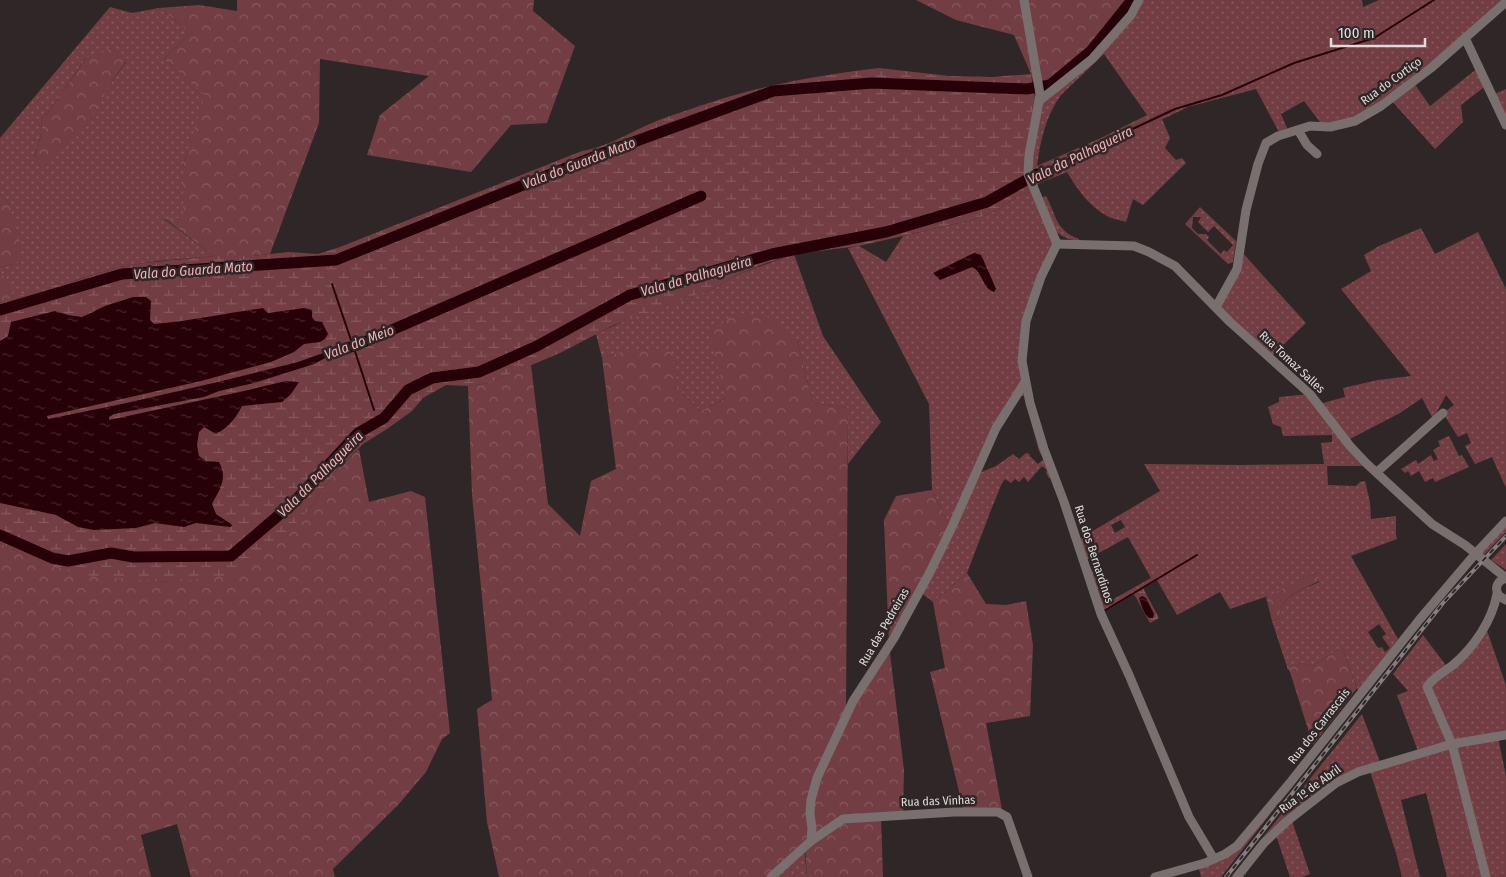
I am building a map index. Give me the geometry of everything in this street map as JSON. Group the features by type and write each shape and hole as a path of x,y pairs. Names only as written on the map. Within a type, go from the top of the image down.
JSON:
{"street":[{"path":"1024,0 1040,97 1029,155 1030,179 1057,244"},
{"path":"1040,97 1092,59 1131,14 1139,0"},
{"name":"Rua do Cortiço","path":"1216,307 1237,269 1246,210 1258,164 1266,143 1278,136 1310,126 1330,127 1355,121 1386,103 1431,68 1506,2"},
{"path":"1465,38 1506,125"},
{"path":"1298,130 1307,145 1317,154"},
{"name":"Rua Tomaz Salles","path":"1057,244 1134,246 1175,266 1262,352 1310,394 1350,446 1377,472 1432,524 1476,553 1504,579"},
{"name":"Rua dos Bernardinos","path":"1057,244 1042,277 1026,321 1022,361 1025,382 1044,449 1064,502 1101,614 1189,817 1214,859"},
{"name":"Rua das Pedreiras","path":"810,841 812,828 811,800 817,778 853,701 894,638 951,529 996,428 1025,382"},
{"path":"1377,472 1443,413"},
{"name":"Rua dos Carrascais","path":"1155,877 1214,859 1237,846 1251,831 1410,631 1476,553 1506,521"},
{"path":"1486,877 1452,744 1427,687 1431,680 1455,663 1470,647 1488,621 1495,605 1503,598 1496,588 1504,579"},
{"name":"Rua 1º de Abril","path":"1237,877 1264,843 1286,822 1336,783 1358,772 1452,744 1506,735"},
{"name":"Rua das Vinhas","path":"810,841 843,819 954,812 998,812 1008,817 1028,877"},
{"path":"771,877 810,841"}],"green space":[{"path":"237,0 534,0 533,11 575,46 547,123 511,125 471,172 367,155 380,115 429,76 320,59 319,123 270,254 214,256 164,218 183,218 183,166 205,95 164,59 188,35 183,26 159,8 199,5 237,11"},
{"path":"916,0 1139,0 1104,44 1039,101 1031,74 1014,35 956,20"},
{"path":"1139,0 1362,0 1363,7 1379,0 1506,0 1446,54 1355,120 1323,126 1304,101 1281,114 1287,128 1279,132 1256,89 1168,110 1028,175 1039,101","holes":["1104,54 1147,115 1101,138 1037,166 1044,129 1051,111 1061,95"]},
{"path":"110,7 132,13 159,8 183,26 188,35 164,59 206,95 183,166 183,219 164,219 214,256 119,267 10,300 13,286 0,272 0,267 18,263 8,202 0,193 0,138","holes":["86,58 126,62 111,83 34,158 42,132 41,119 47,114"]},
{"path":"112,48 126,61 93,113 45,167 34,159 42,132 41,119 47,114 87,57"},
{"path":"1479,67 1487,85 1461,105 1463,122 1435,149 1390,99 1413,82 1430,106"},
{"path":"879,68 949,76 992,77 1031,74 1035,99 1031,192 1019,195 999,209 976,219 859,246 794,254 737,275 715,288 614,325 560,353 489,383 468,386 446,385 423,398 412,411 363,444 336,471 309,509 264,556 228,576 169,582 79,575 23,555 0,543 0,303 38,289 77,280 119,267 214,256 252,256 289,252 318,254 582,151 604,145 656,121 723,98 788,82"},
{"path":"1506,89 1506,125 1492,95"},
{"path":"1194,104 1034,181 1028,175 1168,110"},
{"path":"1162,119 1170,138 1165,148 1176,160 1182,158 1186,163 1143,205 1133,199 1126,222 1109,217 1089,202 1079,191 1067,172 1035,186 1033,181"},
{"path":"1031,192 1053,244 1026,321 1022,361 1054,477 1049,478 1046,473 1047,470 1042,466 1028,482 1024,477 1019,482 1015,479 1011,483 1005,479 967,573 933,602 919,591 951,529 932,490 929,404 848,248 859,246 886,262 903,236 976,219 999,209 1019,195","holes":["974,253 981,255 996,289 988,289 978,270 972,267 940,279 934,274","1021,396 1024,396 1039,451 1044,459 1038,464 1030,454 1026,453 1019,459 1013,454 996,466 979,473 1002,425"]},
{"path":"0,193 8,202 20,242 18,263 0,267"},
{"path":"1046,196 1061,227 1079,239 1079,241 1062,236 1053,227 1041,198"},
{"path":"1200,207 1236,241 1233,262 1228,264 1185,224","holes":["1193,217 1201,217 1198,222 1208,232 1214,226 1233,245 1227,252 1224,250 1221,254 1207,240 1209,237 1206,234 1198,234 1192,228"]},
{"path":"1421,228 1435,254 1478,232 1506,289 1506,488 1492,457 1475,464 1465,446 1471,443 1467,433 1458,437 1443,413 1454,405 1446,395 1433,419 1422,398 1400,413 1346,441 1364,466 1327,466 1328,485 1356,486 1360,482 1365,481 1370,502 1371,519 1396,516 1397,539 1351,556 1398,639 1359,693 1342,647 1313,666 1301,663 1288,670 1272,621 1280,618 1283,604 1287,599 1319,582 1316,573 1274,594 1230,609 1220,592 1177,615 1157,580 1101,614 1076,541 1160,491 1144,464 1324,464 1321,443 1332,442 1332,435 1283,436 1281,427 1273,424 1268,407 1279,402 1279,397 1310,394 1319,404 1345,397 1343,388 1378,380 1411,376 1341,289 1371,271 1364,255 1379,246","holes":["1121,520 1125,527 1115,533 1111,525","1128,537 1151,578 1110,601 1086,560","1379,624 1386,634 1382,637 1390,648 1385,652 1382,647 1378,648 1368,632"]},
{"path":"1240,250 1306,323 1270,358 1216,307 1236,273"},
{"path":"794,254 823,336 881,422 848,464 848,408 813,403 797,340 726,398 700,411 676,387 625,351 602,358 596,334 631,318 715,288 737,275"},
{"path":"0,272 14,286 10,300 0,303"},
{"path":"735,313 765,315 797,340 813,403 848,408 846,707 889,645 904,770 903,815 881,817 883,877 807,877 805,847 771,877 499,877 487,822 477,709 492,700 472,495 468,386 489,383 531,365 548,504 580,536 591,481 616,469 602,358 624,351 672,352 676,387 700,411 726,398 709,333"},
{"path":"1449,436 1459,456 1462,455 1469,467 1435,482 1433,478 1425,482 1419,471 1411,476 1408,471 1405,473 1401,469 1416,460 1418,464 1431,455 1434,461 1438,459 1433,450 1440,446 1438,441"},
{"path":"359,449 369,502 411,491 425,497 450,733 442,739 426,772 398,805 333,869 335,877 191,877 177,824 141,835 151,877 0,877 0,543 23,555 130,578 169,582 309,509 336,471"},
{"path":"932,490 951,529 889,645 884,520 896,496"},
{"path":"1506,522 1506,532 1483,556 1481,552"},
{"path":"1506,544 1506,570 1491,560"},
{"path":"967,573 986,604 1006,605 1026,601 1033,645 1030,716 986,723 1003,815 964,812 930,672 945,668 933,602"},
{"path":"1316,573 1319,581 1287,599 1283,604 1280,618 1272,621 1266,597"},
{"path":"1143,588 1159,618 1150,623 1134,594"},
{"path":"1485,625 1506,685 1506,735 1498,737 1506,776 1506,877 1447,877 1426,793 1401,800 1413,849 1396,853 1369,768 1358,772 1291,818 1310,874 1302,877 1290,877 1275,832 1237,877 1231,877 1362,714 1381,765 1419,754 1397,695 1408,691 1393,674 1423,635 1448,668"},
{"path":"1342,647 1357,688 1313,745 1289,669 1301,663 1313,666"},
{"path":"1268,810 1271,813 1221,877 1201,877 1198,865 1237,847"},
{"path":"804,846 807,877 771,877"},
{"path":"1413,849 1420,877 1402,877 1396,853"}],"water":[{"path":"974,253 981,255 996,289 994,292 987,287 976,269 972,267 940,280 933,273"},
{"path":"133,297 146,297 151,301 150,320 154,324 263,308 268,313 304,308 312,310 312,317 315,321 322,322 328,334 320,342 304,344 294,352 271,362 201,381 47,416 48,419 122,404 298,362 354,342 356,348 333,354 314,364 254,383 219,391 204,397 114,414 109,417 109,420 286,381 299,382 291,394 282,402 242,406 237,415 221,431 216,434 204,427 199,432 197,445 199,456 206,461 219,462 222,468 222,483 212,504 216,514 231,524 232,526 230,527 196,523 184,527 155,523 136,528 94,530 78,527 56,515 0,503 0,341 8,336 11,322 55,311 82,317 105,306"},
{"path":"1142,596 1146,598 1154,614 1153,618 1149,618 1144,612 1139,598"}],"waterway":[{"name":"Vala do Guarda Mato","path":"0,310 122,274 336,260 598,155 773,91 872,83 1027,89 1050,85 1091,51 1132,0"},
{"name":"Vala da Palhagueira","path":"1037,174 1175,109 1222,95 1294,63 1374,38 1434,0"},
{"name":"Vala da Palhagueira","path":"0,535 52,558 68,561 111,553 133,557 231,556 293,503 358,433 384,418 408,390 432,378 479,372 537,346 630,295 772,254 886,232 987,202 1037,174"},
{"name":"Vala do Meio","path":"341,350 357,345 701,196"},
{"path":"332,284 352,343"},
{"path":"354,348 374,410"},
{"path":"1104,611 1197,555"}],"railway":[{"path":"1226,877 1443,603 1506,536"}]}
